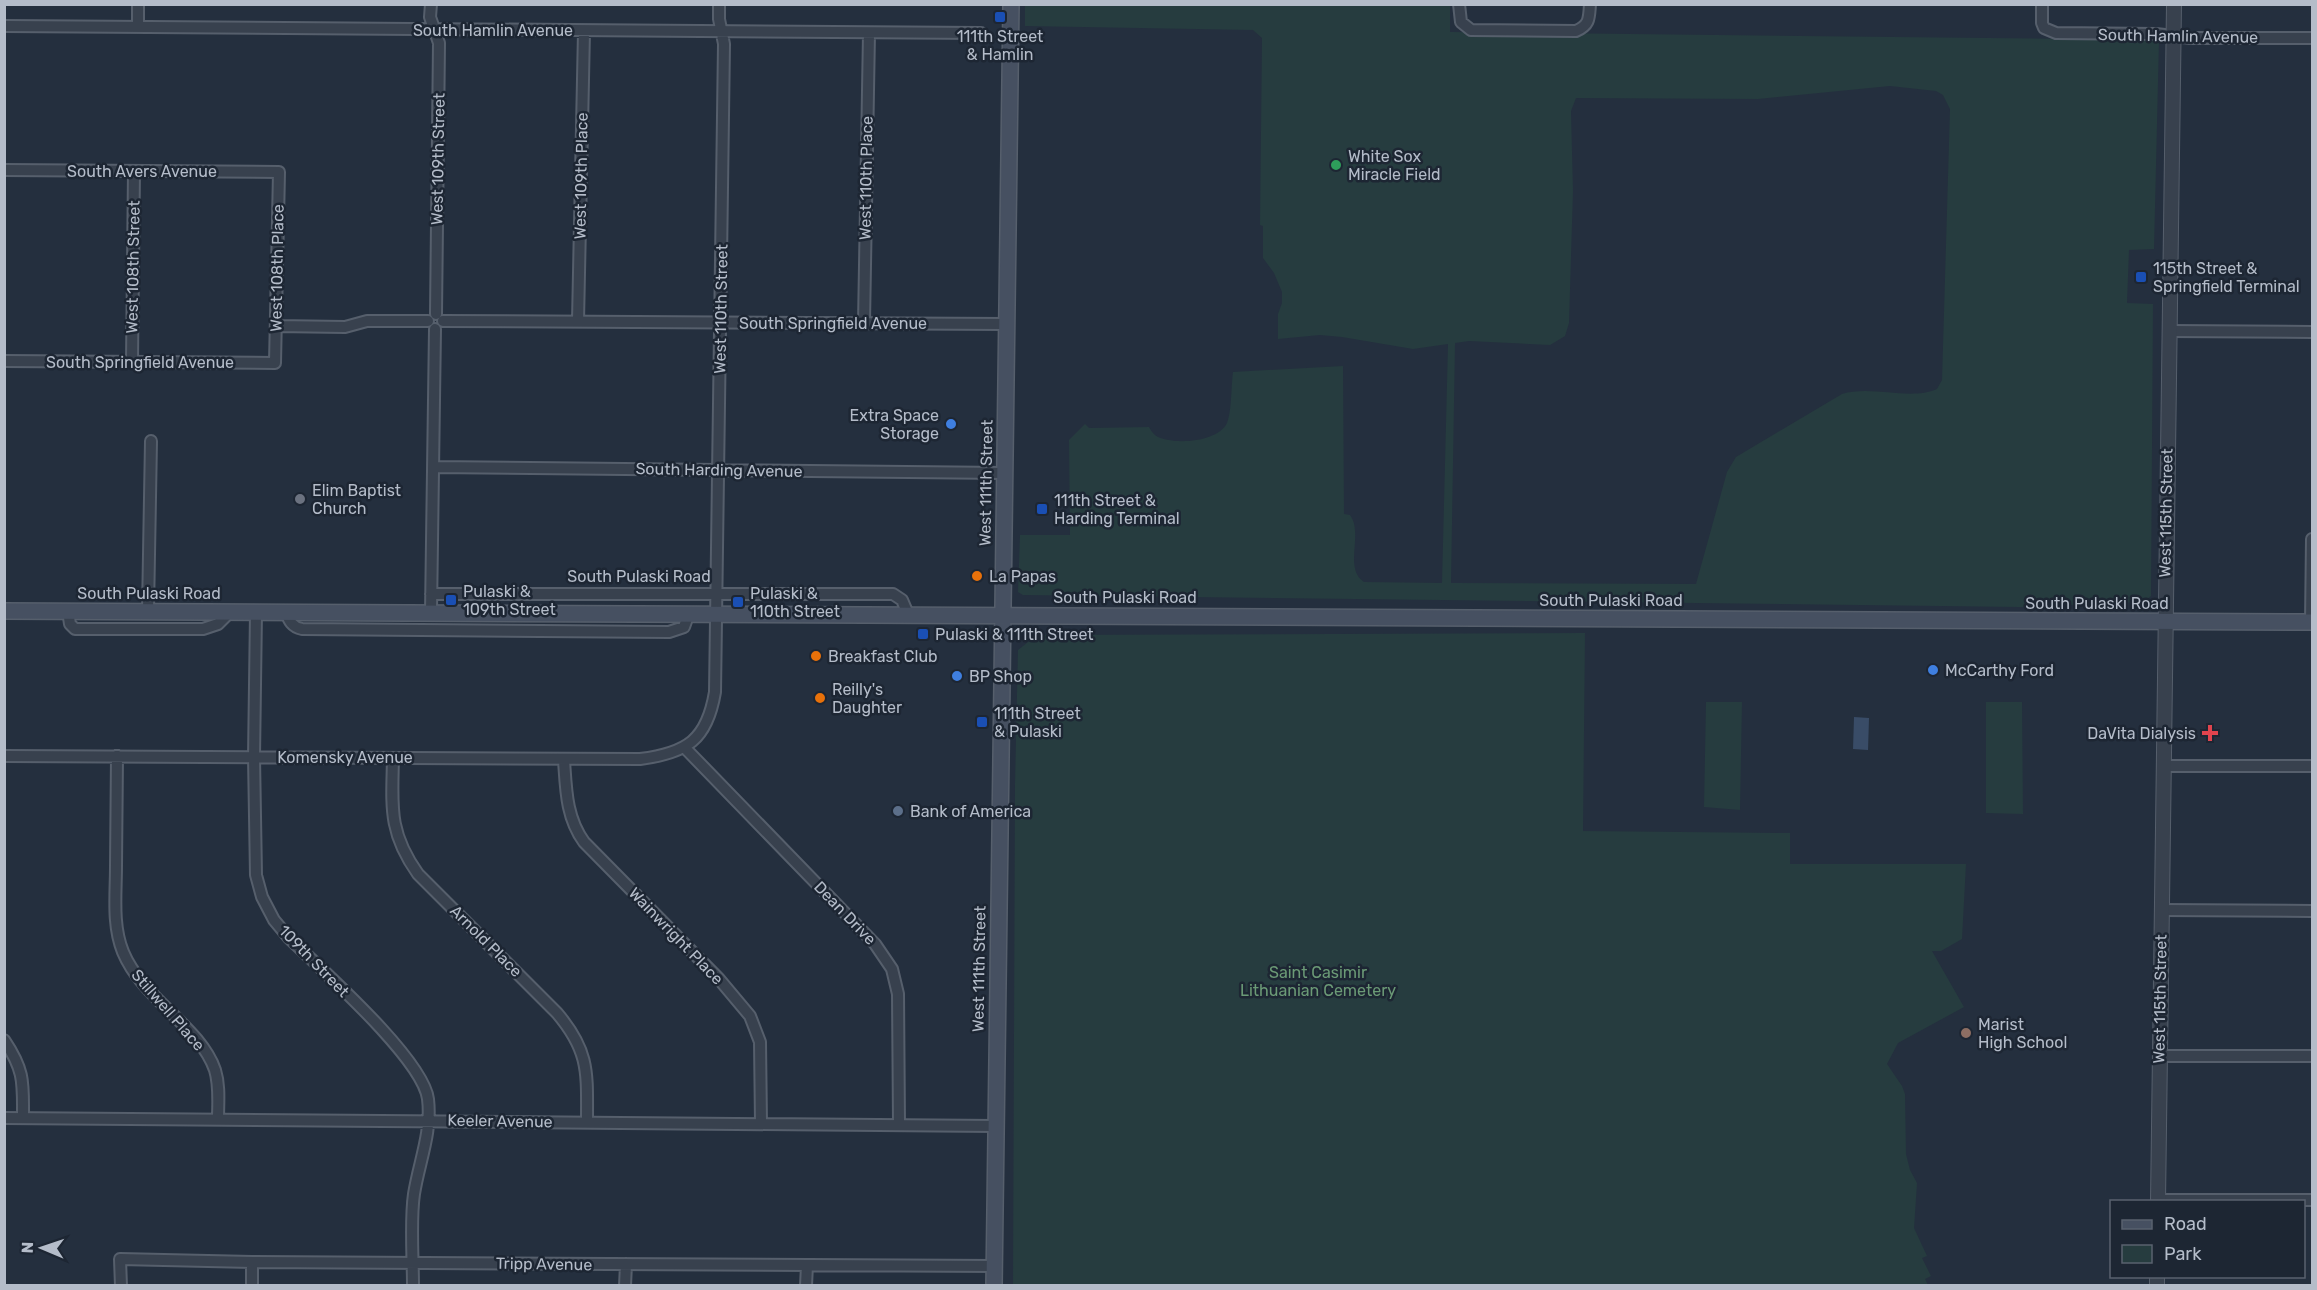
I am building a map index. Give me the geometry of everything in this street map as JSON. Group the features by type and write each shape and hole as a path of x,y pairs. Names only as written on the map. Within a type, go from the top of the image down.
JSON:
{"main road":[{"name":"West 111th Street","path":"994,1286 1011,4"},
{"name":"South Pulaski Road","path":"4,611 2312,622"}],"street":[{"path":"138,4 138,27"},
{"name":"West 109th Street","path":"430,4 430,17 439,43 431,612"},
{"name":"West 110th Street","path":"685,748 699,734 711,713 715,692 724,44 719,4"},
{"path":"1459,4 1460,20 1463,25 1472,30 1576,31 1585,27 1588,22 1590,4"},
{"name":"South Hamlin Avenue","path":"2042,4 2044,28 2056,33 2156,34 2191,38 2313,38"},
{"name":"West 115th Street","path":"2158,1200 2174,4"},
{"name":"South Hamlin Avenue","path":"4,26 981,33"},
{"name":"West 109th Place","path":"578,321 584,31"},
{"name":"West 110th Place","path":"864,323 868,33"},
{"name":"South Avers Avenue","path":"4,170 279,172"},
{"name":"West 108th Street","path":"132,362 134,171"},
{"name":"West 108th Place","path":"275,363 279,172"},
{"name":"South Springfield Avenue","path":"276,326 345,327 367,321 1006,324"},
{"path":"2169,331 2313,332"},
{"name":"South Springfield Avenue","path":"4,362 275,363"},
{"path":"148,611 151,441"},
{"name":"South Harding Avenue","path":"433,467 1004,472"},
{"path":"2312,622 2313,539"},
{"name":"South Pulaski Road","path":"431,594 892,594 902,600 908,614"},
{"name":"South Pulaski Road","path":"68,611 70,624 75,629 203,629 218,624 230,612"},
{"name":"109th Street","path":"256,612 254,757 256,875 262,897 274,920 289,938 395,1042 422,1081 428,1097 429,1120 425,1151 414,1195 413,1286"},
{"path":"286,612 290,623 302,629 657,632 679,630 684,627 689,613"},
{"name":"Komensky Avenue","path":"4,756 564,760 640,759 662,756 685,748"},
{"name":"Dean Drive","path":"685,748 885,956 892,969 899,1001 899,1124"},
{"name":"Stillwell Place","path":"117,756 116,916 122,949 128,963 146,990 202,1046 210,1059 218,1085 218,1120"},
{"name":"Arnold Place","path":"393,758 392,808 396,833 405,855 418,874 557,1013 574,1033 587,1071 587,1122"},
{"name":"Wainwright Place","path":"564,760 567,803 578,834 719,979 750,1016 760,1042 761,1123"},
{"path":"2163,766 2313,766"},
{"path":"2161,910 2313,910"},
{"path":"4,1040 15,1055 22,1074 23,1118"},
{"path":"2160,1056 2313,1056"},
{"name":"Keeler Avenue","path":"4,1118 995,1126"},
{"name":"Tripp Avenue","path":"121,1286 120,1259 252,1262 994,1266"},
{"path":"252,1262 252,1286"},
{"path":"626,1264 626,1286"},
{"path":"807,1265 807,1286"}],"green space":[{"path":"1025,5 1450,5 1450,32 2159,40 2154,249 2129,250 2127,303 2153,304 2151,596 2144,602 2020,607 1023,595 1018,592 1020,535 1070,535 1069,440 1085,424 1089,428 1149,427 1158,437 1175,441 1206,438 1222,429 1227,423 1231,405 1233,372 1343,366 1344,514 1350,515 1354,523 1354,560 1358,576 1364,582 1442,583 1448,344 1413,349 1320,335 1278,339 1278,314 1282,303 1282,292 1274,273 1263,258 1263,226 1260,225 1262,38 1253,30 1025,26","holes":["1890,86 1936,91 1943,95 1950,109 1942,380 1937,389 1915,394 1866,391 1842,394 1736,457 1727,472 1696,584 1451,583 1455,343 1469,341 1550,345 1565,336 1569,323 1573,191 1571,111 1576,98 1758,99"]},
{"name":"Saint Casimir Lithuanian Cemetery","path":"1585,633 1583,831 1790,833 1790,864 1966,864 1962,939 1941,951 1932,951 1964,1007 1898,1043 1887,1064 1905,1094 1906,1154 1910,1170 1917,1183 1914,1228 1927,1256 1922,1258 1931,1276 1925,1279 1928,1285 1013,1285 1015,784 1018,650 1037,635"},
{"path":"1706,702 1742,702 1740,810 1704,807"},
{"path":"1986,702 2022,702 2023,814 1986,813"}],"water":[{"path":"1854,717 1869,718 1868,750 1853,749"}],"place":[{"name":"111th Street & Hamlin","path":"1000,17"},
{"name":"White Sox Miracle Field","path":"1336,165"},
{"name":"115th Street & Springfield Terminal","path":"2141,277"},
{"name":"Extra Space Storage","path":"951,424"},
{"name":"Elim Baptist Church","path":"300,499"},
{"name":"111th Street & Harding Terminal","path":"1042,509"},
{"name":"La Papas","path":"977,576"},
{"name":"Pulaski & 109th Street","path":"451,600"},
{"name":"Pulaski & 110th Street","path":"738,602"},
{"name":"Pulaski & 111th Street","path":"923,634"},
{"name":"Breakfast Club","path":"816,656"},
{"name":"McCarthy Ford","path":"1933,670"},
{"name":"BP Shop","path":"957,676"},
{"name":"Reilly's Daughter","path":"820,698"},
{"name":"111th Street & Pulaski","path":"982,722"},
{"name":"DaVita Dialysis","path":"2210,733"},
{"name":"Bank of America","path":"898,811"},
{"name":"Marist High School","path":"1966,1033"}]}
